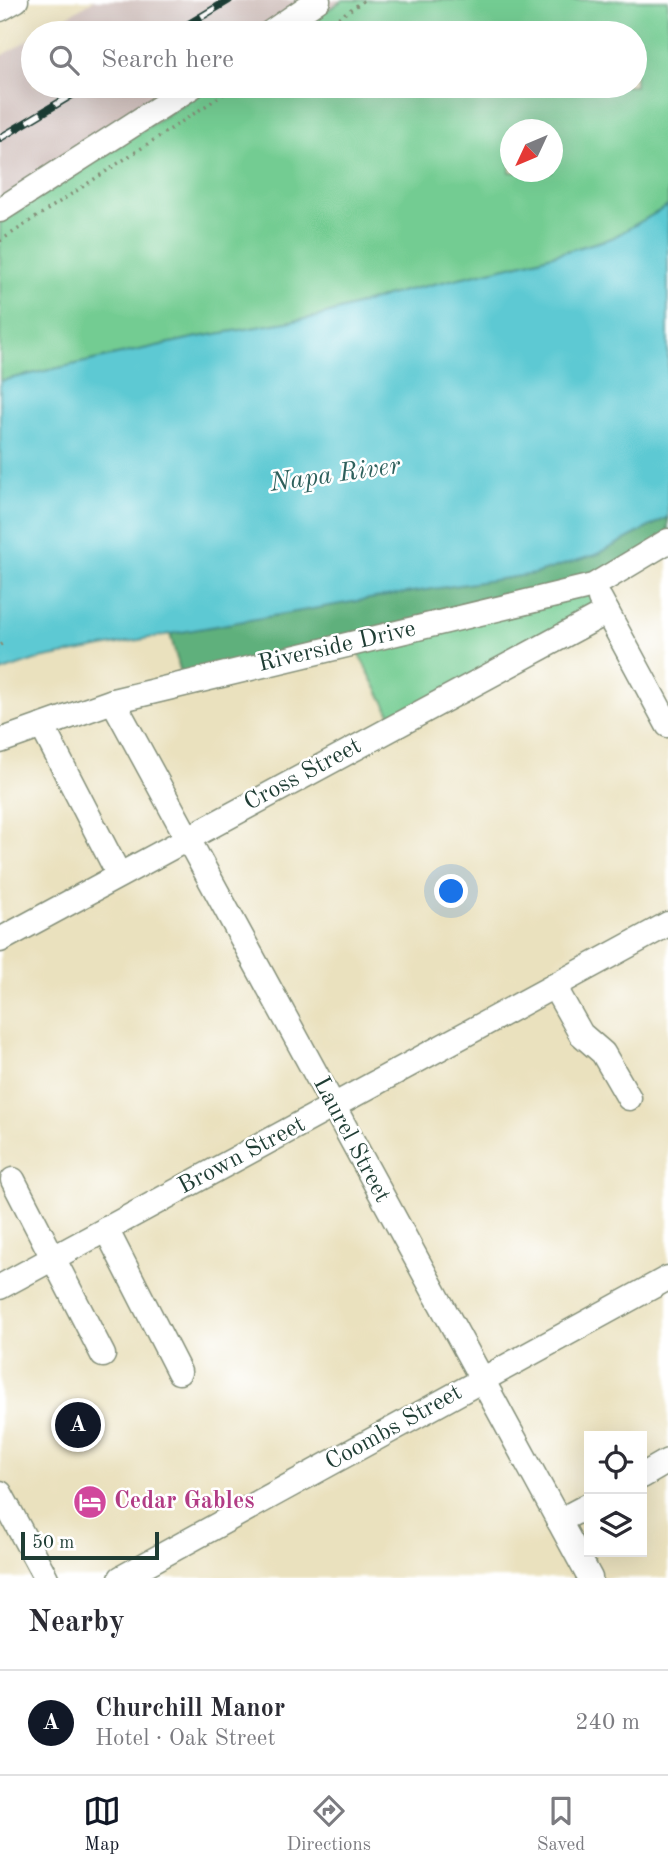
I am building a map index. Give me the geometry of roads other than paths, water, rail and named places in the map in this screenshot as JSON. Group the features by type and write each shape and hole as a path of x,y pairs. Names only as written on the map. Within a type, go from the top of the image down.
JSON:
{"street":[{"path":"0,9 16,0"},
{"path":"287,21 318,0"},
{"path":"0,210 174,98"},
{"name":"Riverside Drive","path":"0,741 113,701 593,586 668,541"},
{"path":"593,586 668,724"},
{"name":"Cross Street","path":"3,931 119,875 607,612"},
{"name":"Laurel Street","path":"113,701 590,1578"},
{"path":"42,726 119,875"},
{"name":"Brown Street","path":"0,1287 668,924"},
{"path":"554,986 581,1034 603,1053 629,1098"},
{"path":"13,1180 103,1355"},
{"path":"106,1229 179,1372"},
{"name":"Coombs Street","path":"121,1578 668,1278"},
{"path":"647,1473 668,1461"},
{"path":"0,1493 46,1578"},
{"path":"559,1521 584,1508"}],"water":[{"name":"Napa River","path":"668,206 668,517 598,554 534,574 392,595 170,634 35,660 0,672 0,381 193,338 316,317 400,292 532,261 612,238"}],"railway":[{"path":"194,21 229,0"},
{"path":"0,138 67,98"}],"place":[{"name":"Churchill Manor","path":"78,1425"},
{"name":"Cedar Gables","path":"90,1502"}]}
